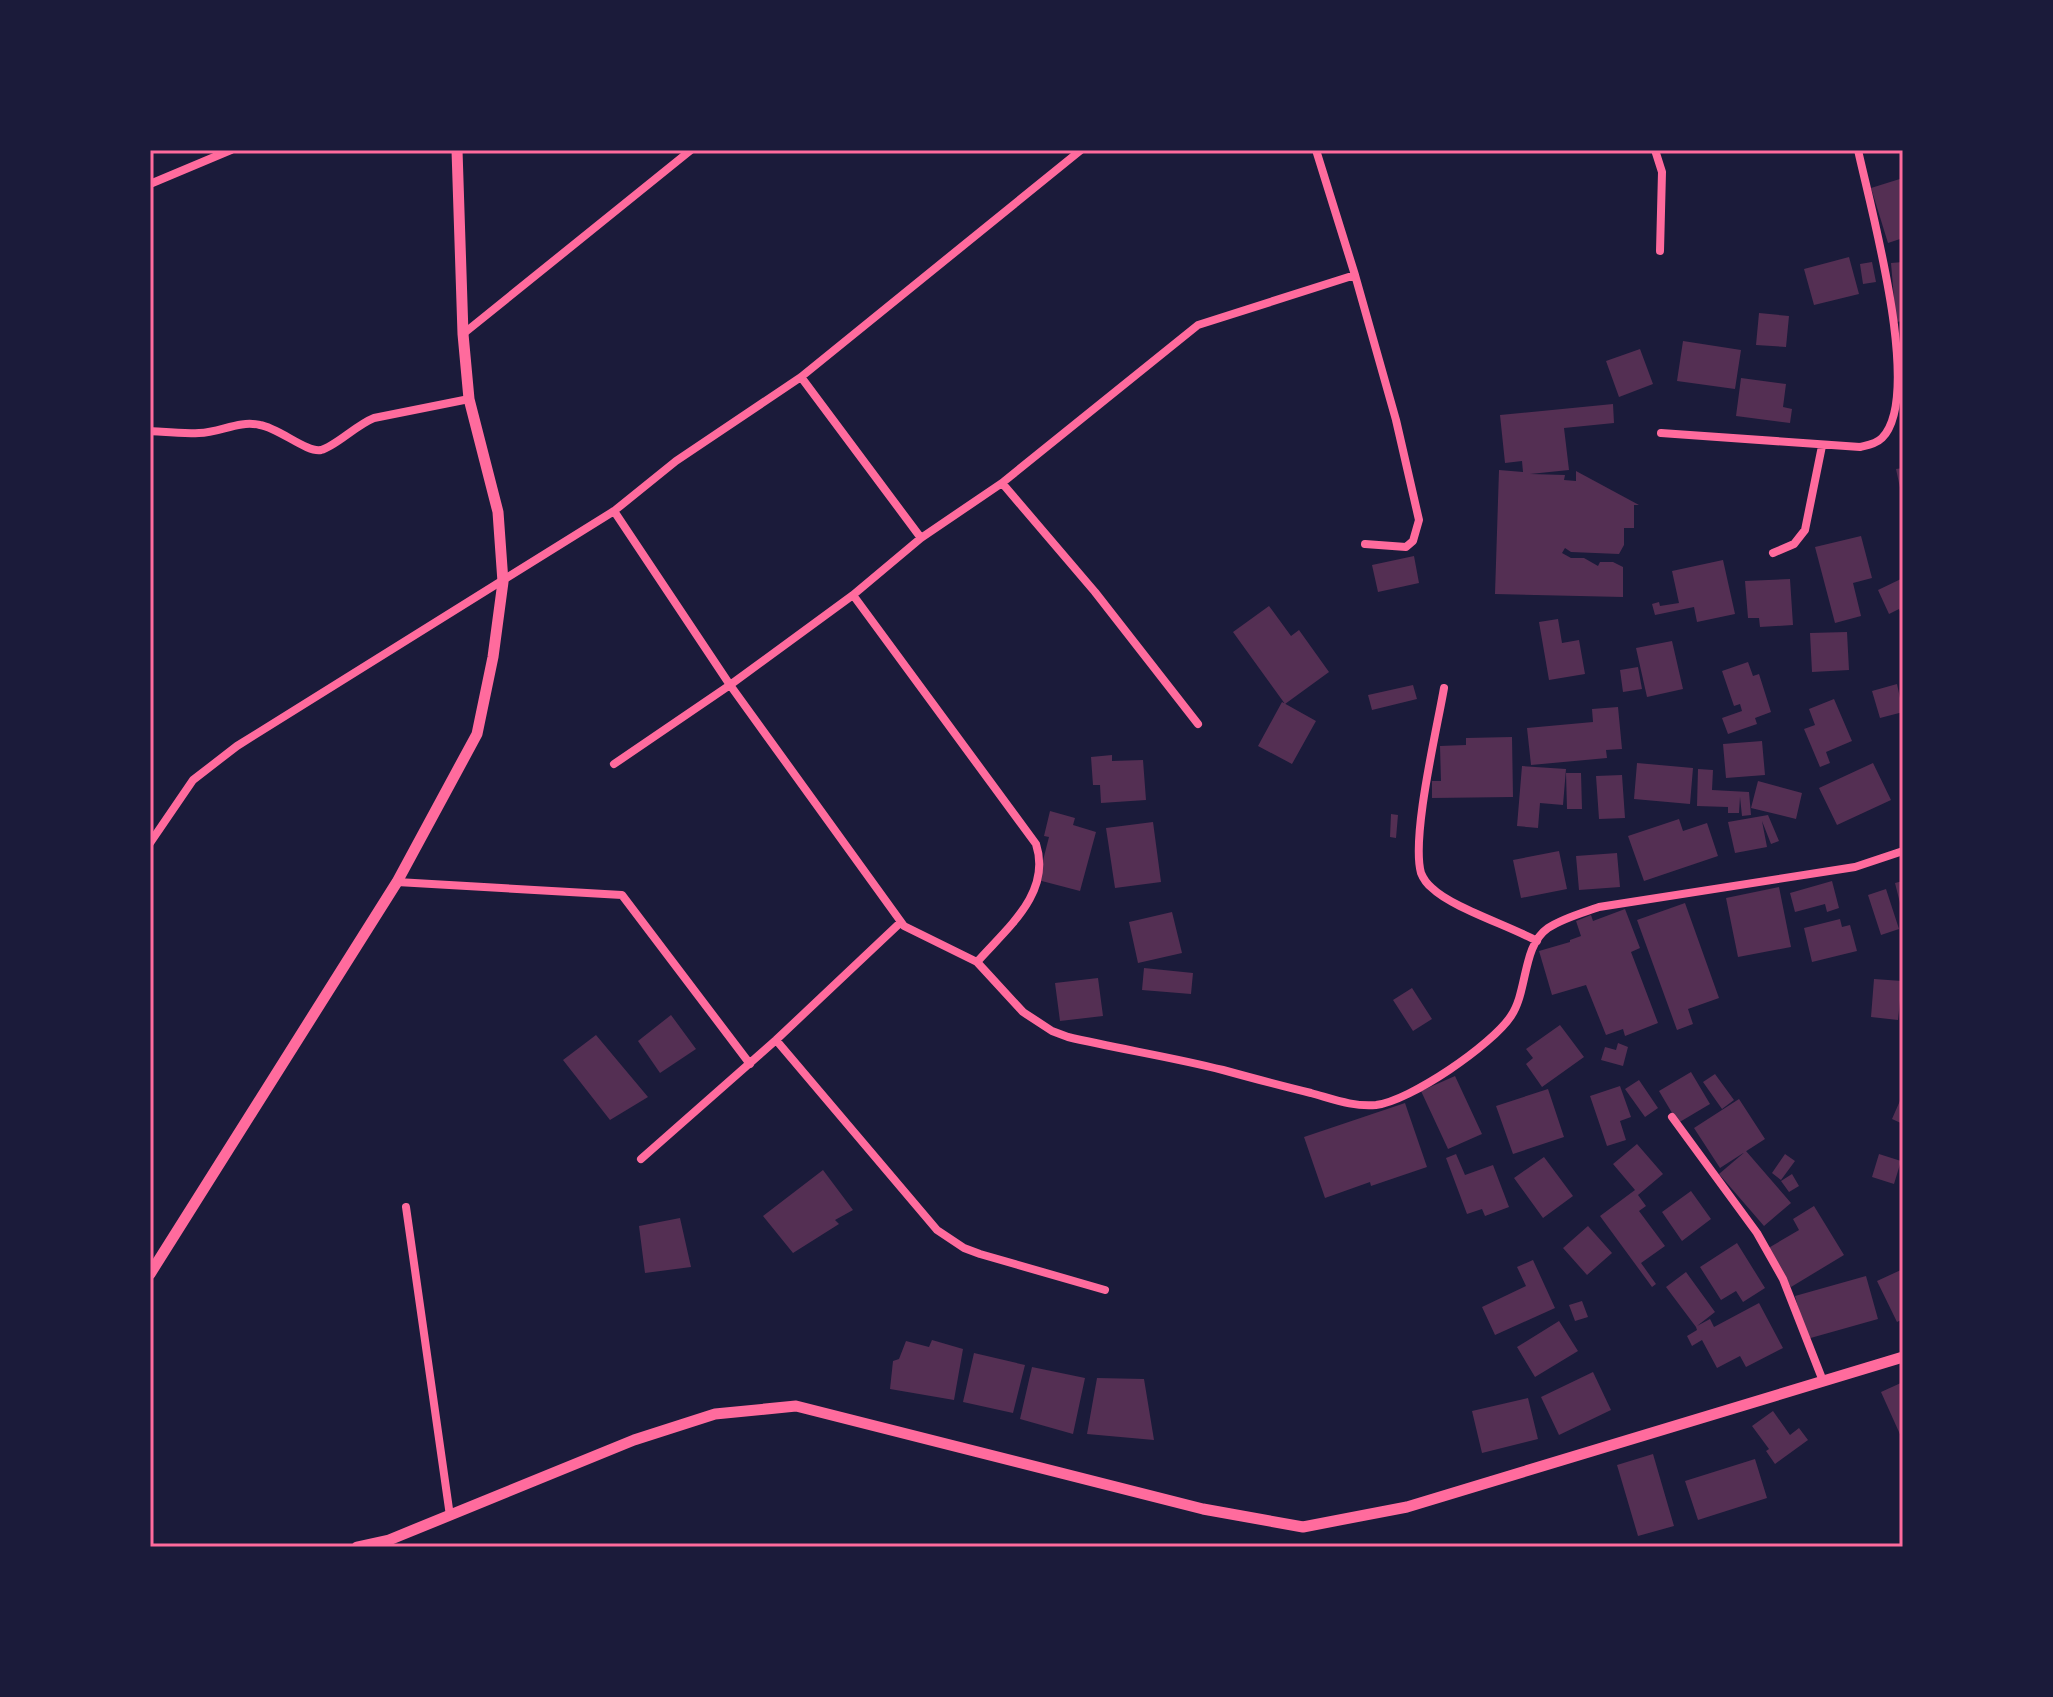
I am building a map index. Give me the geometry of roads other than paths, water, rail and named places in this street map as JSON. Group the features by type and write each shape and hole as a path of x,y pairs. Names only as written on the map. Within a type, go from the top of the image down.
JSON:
{"street":[{"path":"150,184 231,150"},
{"path":"150,1274 397,882 477,734 493,657 503,582 498,512 469,399 463,334 457,150"},
{"path":"463,334 691,150"},
{"path":"150,843 193,780 237,746 614,511 676,461 801,377 1081,150"},
{"path":"1316,150 1396,420 1419,520 1413,541 1406,547 1365,544"},
{"path":"1655,150 1662,172 1660,251"},
{"path":"1661,433 1860,447 1875,444 1884,437 1892,422 1898,397 1899,366 1886,277 1858,150"},
{"path":"614,764 730,685 853,595 921,538 1002,483 1198,325 1355,275"},
{"path":"801,377 921,538"},
{"path":"150,431 202,433 244,423 258,424 285,434 308,449 320,450 374,418 469,399"},
{"path":"1773,553 1794,544 1805,530 1822,446"},
{"path":"1002,483 1078,571 1198,724"},
{"path":"614,511 730,685 904,926 977,962 1023,1012 1060,1034 1220,1070 1347,1104 1387,1103 1409,1096 1499,1031 1512,1016 1537,941 1546,929 1599,907 1855,867 1903,851"},
{"path":"853,595 1036,844 1041,867 1036,890 1026,906 977,962"},
{"path":"1444,688 1421,827 1419,861 1422,876 1445,898 1537,941"},
{"path":"397,882 622,895 750,1064"},
{"path":"641,1159 750,1064 901,922"},
{"path":"776,1040 937,1230 964,1248 980,1254 1105,1290"},
{"path":"1672,1117 1757,1233 1777,1268 1823,1381"},
{"path":"406,1207 450,1516"},
{"path":"357,1547 389,1540 634,1440 702,1418 796,1406 1203,1509 1303,1527 1407,1507 1903,1357"}]}
